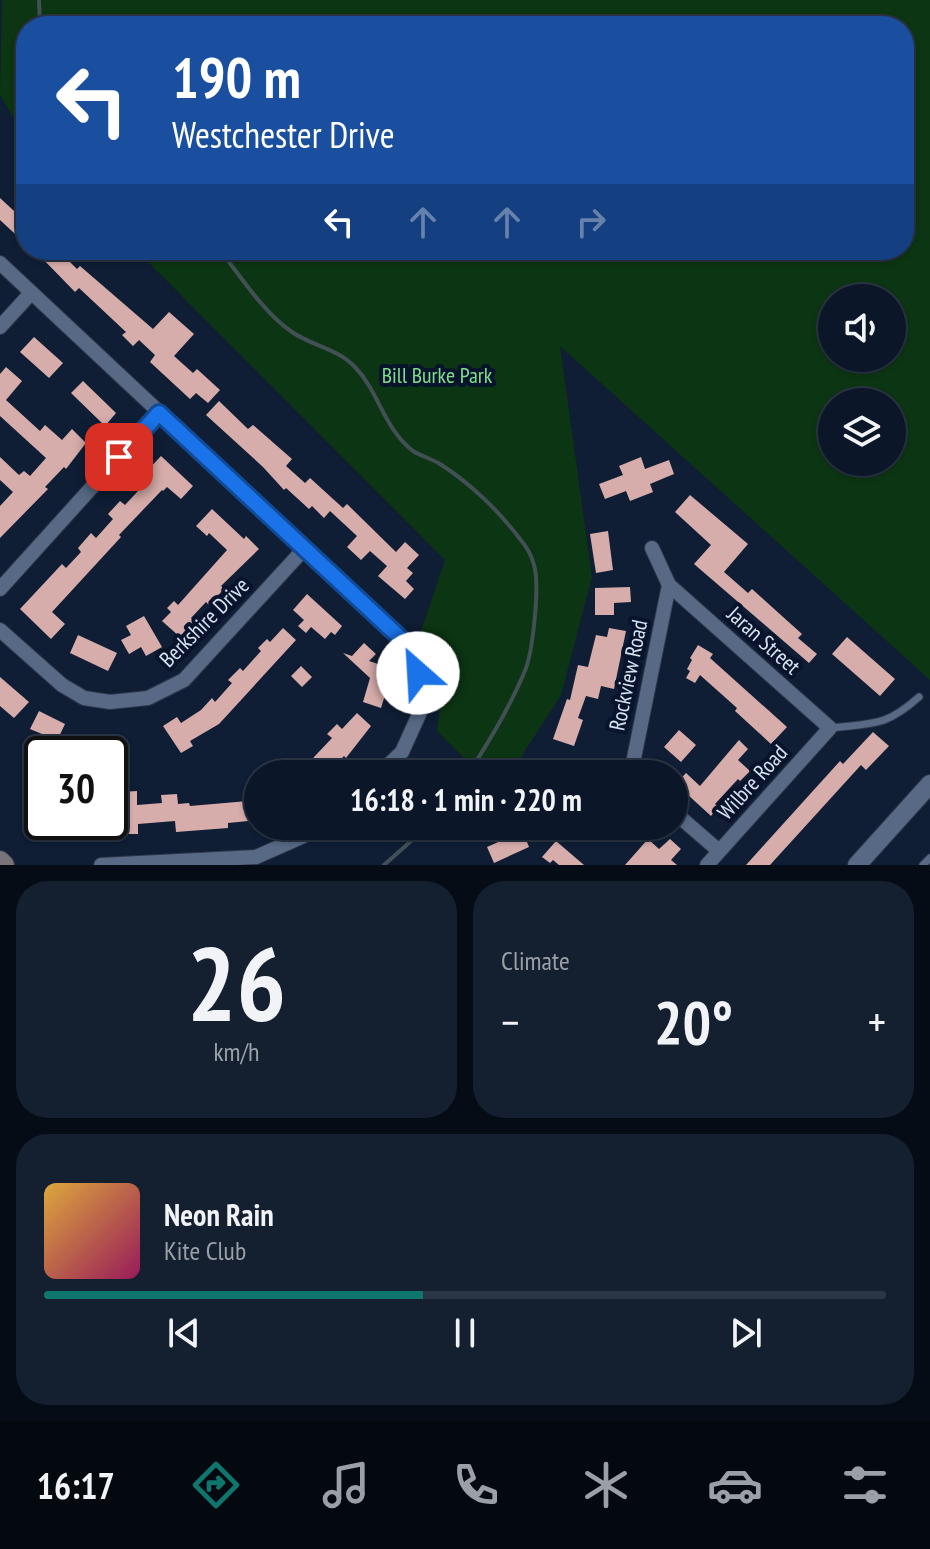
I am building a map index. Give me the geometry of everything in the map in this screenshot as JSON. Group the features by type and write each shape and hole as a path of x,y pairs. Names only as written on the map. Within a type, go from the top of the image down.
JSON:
{"street":[{"path":"0,263 410,647 426,699 402,752 394,760"},
{"path":"0,327 31,293"},
{"path":"0,589 159,413"},
{"name":"Berkshire Drive","path":"0,630 62,685 84,698 110,702 148,698 184,680 305,548"},
{"path":"652,548 669,585"},
{"name":"Jaran Street","path":"669,585 830,728"},
{"name":"Rockview Road","path":"634,760 669,585"},
{"name":"Wilbre Road","path":"707,865 830,728"},
{"path":"857,865 930,784"},
{"path":"688,824 719,851"},
{"path":"101,865 256,857 294,840"}],"lane":[{"path":"830,728 884,722 898,716 919,697"},
{"path":"923,865 930,858"}],"green space":[{"name":"Bill Burke Park","path":"2,0 930,0 930,680 560,346 592,577 561,695 519,760 466,760 437,731 442,690 418,640 445,560 146,260 914,260 914,16 16,16 16,122 0,95"}],"building":[{"path":"0,198 16,213 16,235 0,220"},
{"path":"44,260 68,260 77,269 80,266 153,329 169,312 194,334 174,356 193,373 197,369 220,390 208,403 196,393 190,399 150,362 155,355 139,340 133,346 122,335 126,332 79,288 75,292"},
{"path":"34,337 63,363 49,378 20,352"},
{"path":"6,367 22,381 6,400 40,431 45,425 62,440 72,429 86,443 66,469 64,467 45,487 48,489 0,538 0,506 13,492 0,480 0,457 19,475 24,471 30,476 46,458 0,416 0,374"},
{"path":"83,381 116,413 105,426 71,393"},
{"path":"219,401 248,429 253,425 292,459 286,466 305,483 310,478 343,508 347,504 396,552 405,542 419,555 407,568 413,573 406,581 414,589 405,599 378,576 387,566 370,551 361,560 347,547 357,536 330,511 324,518 312,506 309,509 286,488 284,490 206,415"},
{"path":"161,456 193,486 181,499 167,487 162,490 119,535 121,537 52,612 65,624 51,639 20,609 62,564 66,568 81,552 78,548 91,533 96,538 113,519 108,514 120,501 125,505 150,478 145,473"},
{"path":"641,457 645,469 669,460 674,474 650,484 653,492 630,501 626,491 605,499 599,484 623,475 619,466"},
{"path":"690,495 748,544 724,572 748,593 752,589 802,634 798,638 817,654 809,663 694,564 711,545 675,512"},
{"path":"212,509 259,549 221,586 224,589 209,605 206,602 191,618 194,622 180,637 162,621 171,612 167,608 174,601 178,605 227,550 209,533 207,536 196,526"},
{"path":"608,531 613,570 596,573 590,534"},
{"path":"630,587 631,602 614,603 614,615 595,615 595,588"},
{"path":"307,594 342,626 335,635 331,632 325,639 311,627 306,633 298,626 304,620 293,610"},
{"path":"144,616 162,647 146,656 141,647 129,654 121,640 131,635 126,626"},
{"path":"283,628 296,640 219,724 190,741 193,746 181,753 163,726 177,717 181,723 201,710 212,698 215,702 232,683 228,680 240,668 243,671 261,651 258,648 267,639 270,642"},
{"path":"609,628 626,631 614,689 601,686 598,699 586,696 578,718 583,720 574,746 553,739 567,699 570,700 578,665 588,667 596,635 607,637"},
{"path":"78,635 117,653 108,671 70,653"},
{"path":"847,637 895,679 880,696 832,654"},
{"path":"364,643 376,654 369,661 393,669 381,708 363,702 370,678 343,653 352,656"},
{"path":"698,645 713,654 710,658 787,727 771,744 700,675 695,683 686,678 690,671 687,669 692,660 690,658"},
{"path":"301,666 312,677 302,687 291,676"},
{"path":"0,677 29,702 14,718 0,706"},
{"path":"39,711 65,724 59,736 41,736 30,729"},
{"path":"357,713 371,726 346,758 311,760 332,738 327,734 337,724 342,729"},
{"path":"679,730 696,745 683,760 664,747"},
{"path":"873,732 889,746 866,770 861,765 770,865 746,865 840,761 843,764"},
{"path":"739,740 748,749 738,760 750,771 740,781 738,779 715,804 718,807 711,816 688,795 688,775 700,786"},
{"path":"137,791 137,805 162,803 161,795 177,794 178,804 189,803 190,806 244,801 244,821 228,823 228,828 176,832 175,821 138,824 138,834 128,834 128,792"},
{"path":"503,840 526,840 529,847 494,863 487,847"},
{"path":"647,840 659,849 671,840 681,849 671,860 677,865 625,865"},
{"path":"556,841 584,865 559,865 542,857"}],"waterway":[{"path":"39,0 40,16"},
{"path":"228,260 253,294 282,324 300,337 340,355 355,367 403,442 473,489 503,518 530,555 536,575 536,603 527,664 505,712 477,760"},
{"path":"384,865 412,840"}],"route":[{"path":"119,457 159,413 410,647 418,673"}]}
